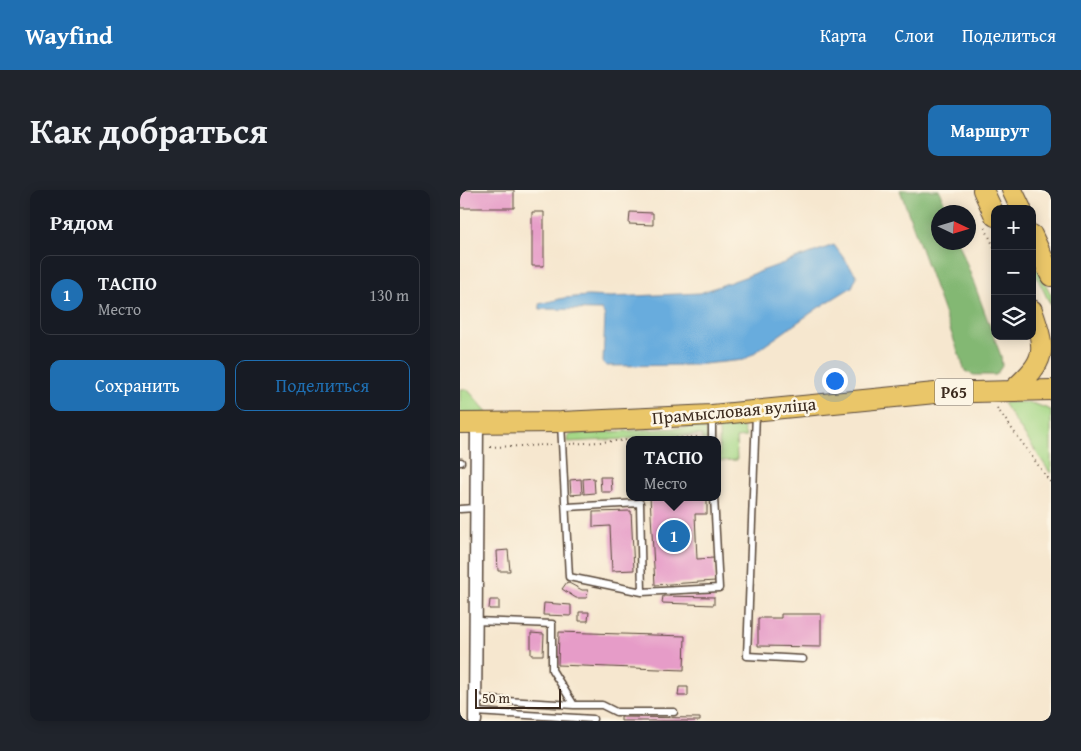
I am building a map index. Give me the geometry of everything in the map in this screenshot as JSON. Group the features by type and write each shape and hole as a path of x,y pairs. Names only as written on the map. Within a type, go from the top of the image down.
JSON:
{"main road":[{"path":"983,190 991,207"},
{"path":"1012,190 1018,205"},
{"path":"1036,244 1051,276"},
{"path":"1036,305 1051,335"},
{"path":"1012,391 1032,373 1038,364 1042,352 1042,339 1036,322"},
{"name":"Прамысловая вуліца","path":"468,423 561,422 712,415 756,412 896,396 1051,390"},
{"name":"Р65","path":"1012,391 1051,401"}],"street":[{"name":"Прамысловая вуліца","path":"468,423 476,446 475,711"}],"lane":[{"path":"756,412 747,656 803,659"},
{"path":"712,415 712,436"},
{"path":"561,422 567,507 569,577 642,592 719,588 714,501"},
{"path":"567,507 640,503 642,592"},
{"path":"460,509 475,508"},
{"path":"475,621 552,624 552,670 574,705"},
{"path":"475,711 602,705 616,712 674,712"},
{"path":"475,711 593,719"}],"path":[{"path":"991,392 993,401 1051,483"},
{"path":"476,446 626,440"}],"green space":[{"path":"900,190 939,190 945,205 931,205 931,250 962,250 991,329 991,340 995,340 1001,356 1002,366 996,375 974,375 965,371"},
{"path":"1036,265 1051,295 1051,306 1036,275"},
{"path":"460,389 467,389 489,414 460,415"},
{"path":"1003,403 1035,404 1051,410 1051,474"},
{"path":"733,425 743,427 746,437 736,438 737,460 721,461 720,427"},
{"path":"699,427 706,430 707,436 626,436 626,439 567,442 568,436 573,434"}],"water":[{"path":"834,245 857,276 852,287 818,308 744,360 694,365 606,366 603,362 605,316 602,310 540,309 539,304 564,298 700,293"}],"building":[{"path":"460,190 514,190 514,208 460,208"},
{"path":"532,212 544,212 544,266 532,266"},
{"path":"630,212 653,213 653,225 629,224"},
{"path":"600,477 611,477 612,492 601,492"},
{"path":"594,478 595,493 584,494 583,479"},
{"path":"581,479 582,494 571,495 570,480"},
{"path":"650,501 707,501 707,514 695,514 697,559 714,558 715,581 655,585"},
{"path":"631,511 634,570 612,571 610,526 593,527 593,512"},
{"path":"508,550 510,571 498,571 497,551"},
{"path":"567,582 582,590 588,590 587,598 576,598 562,589"},
{"path":"663,596 714,597 714,605 662,603"},
{"path":"490,600 499,600 499,609 489,609"},
{"path":"544,603 571,605 571,616 543,615"},
{"path":"579,612 589,612 588,621 579,621"},
{"path":"781,614 821,614 821,647 758,646 758,618 781,618"},
{"path":"559,632 685,636 684,670 558,665"},
{"path":"531,633 544,634 543,655 531,655"},
{"path":"679,687 688,687 688,696 678,696"},
{"path":"621,717 700,718 700,721 621,721"}],"place":[{"name":"ТАСПО","path":"674,536"}]}
